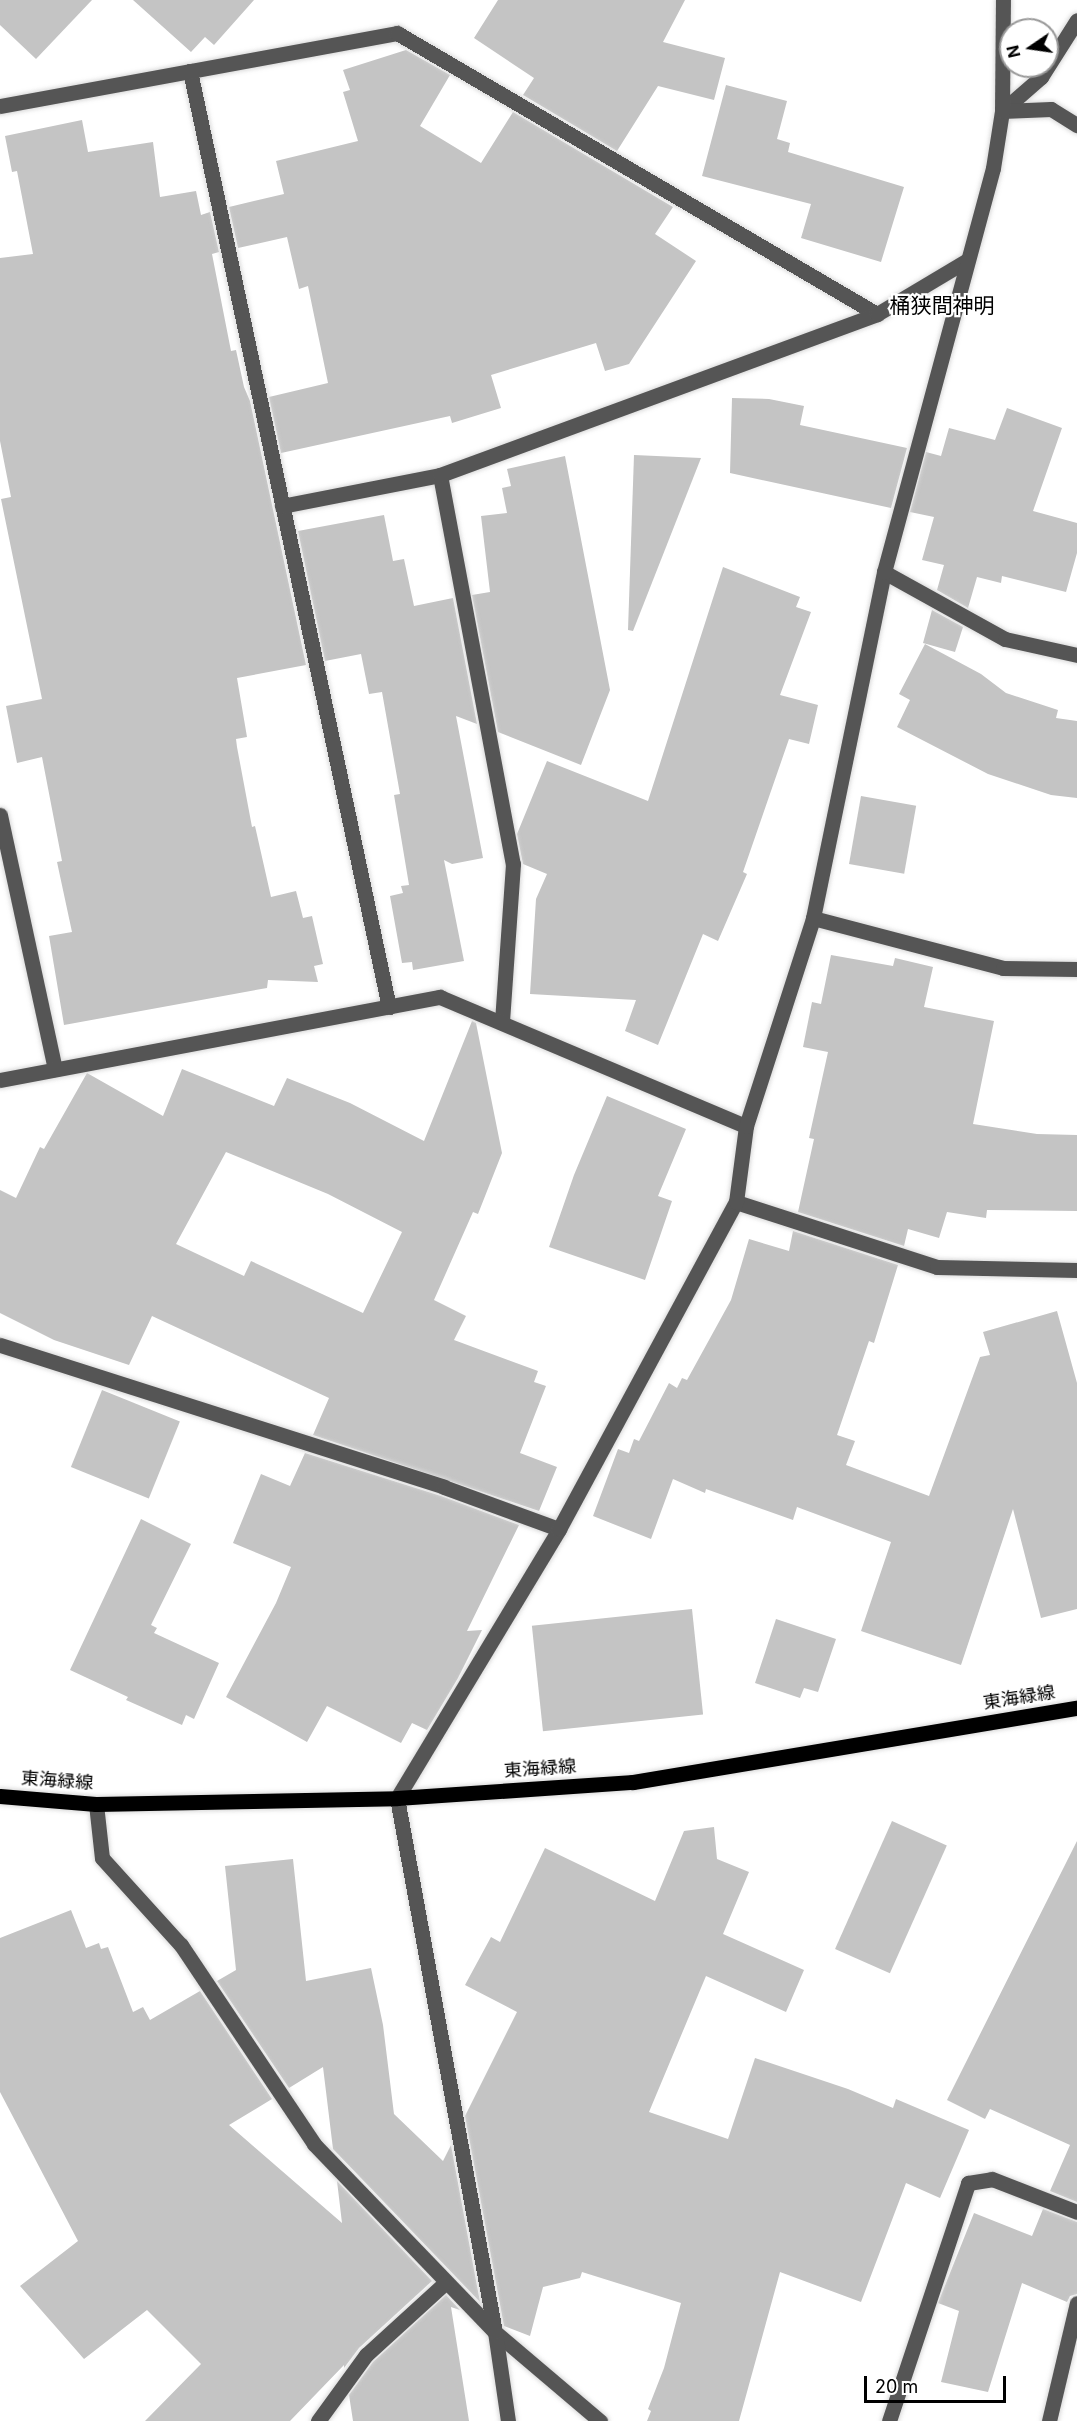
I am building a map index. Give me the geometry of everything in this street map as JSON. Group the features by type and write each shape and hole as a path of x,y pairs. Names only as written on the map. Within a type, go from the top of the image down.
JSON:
{"main road":[{"name":"東海緑線","path":"0,1796 96,1804 397,1798 633,1782 1077,1708"}],"street":[{"path":"508,2421 495,2332 397,1798 559,1529 736,1202 746,1126 813,918 884,572 966,261 993,168 1002,111 1003,0"},
{"path":"1002,111 1041,76 1077,20"},
{"path":"0,106 398,33 877,314"},
{"path":"190,71 389,1007"},
{"path":"1002,111 1052,110 1077,125"},
{"path":"282,506 440,474 877,314 966,261"},
{"path":"440,474 513,864 502,1022"},
{"path":"884,572 1005,639 1077,655"},
{"path":"0,815 55,1069"},
{"path":"813,918 1003,968 1077,969"},
{"path":"0,1080 440,997 746,1126"},
{"path":"736,1202 937,1267 1077,1270"},
{"path":"0,1346 444,1487 559,1529"},
{"path":"96,1804 102,1858 181,1945 314,2144 495,2332 600,2421"},
{"path":"889,2421 968,2183 992,2179 1077,2212"},
{"path":"318,2421 366,2355 446,2282"},
{"path":"1049,2421 1077,2303"}],"building":[{"path":"0,0 92,0 36,59 0,25"},
{"path":"133,0 254,0 214,45 205,37 191,52"},
{"path":"498,0 685,0 663,42 725,58 714,100 658,86 617,151 523,95 534,78 474,38"},
{"path":"406,50 450,75 420,126 481,163 513,112 673,207 655,234 696,261 629,364 605,371 596,343 491,375 501,408 452,423 450,416 281,453 269,397 328,383 308,286 299,289 287,237 238,248 229,207 284,194 276,161 358,141 343,92 350,90 343,70"},
{"path":"726,85 787,101 777,139 790,143 788,152 904,187 881,262 801,238 811,204 702,176"},
{"path":"82,120 88,152 153,142 160,197 196,191 201,215 210,212 219,252 212,254 231,351 236,350 244,387 250,401 306,665 237,678 247,737 236,739 237,747 252,827 255,826 271,897 296,891 303,918 312,916 323,964 314,966 318,982 268,980 267,988 64,1025 49,936 72,932 57,862 62,861 42,757 17,763 6,706 42,699 1,499 11,497 0,441 0,258 33,254 17,171 12,172 5,136"},
{"path":"732,398 769,399 804,406 800,425 907,448 891,508 730,473"},
{"path":"1007,408 1062,428 1033,511 1077,523 1077,553 1066,592 1002,576 1001,583 977,577 968,608 937,590 944,565 922,560 934,517 910,512 926,452 941,456 949,428 995,440"},
{"path":"634,455 701,458 633,631 628,630"},
{"path":"565,456 610,690 581,765 498,732 472,595 490,592 481,516 507,513 502,488 511,486 507,469"},
{"path":"384,515 393,561 404,559 414,606 453,598 477,724 456,716 483,858 452,864 444,860 464,961 413,970 412,962 402,963 390,896 403,893 401,886 409,885 394,795 400,794 382,692 369,694 361,654 325,661 298,531"},
{"path":"723,567 800,597 796,607 811,612 780,695 818,705 809,744 789,739 743,872 747,874 718,941 703,934 658,1045 625,1031 636,1000 530,994 536,899 547,874 523,864 517,834 547,761 648,801"},
{"path":"932,610 963,627 955,652 923,643"},
{"path":"925,644 981,674 1006,693 1058,710 1056,718 1077,721 1077,798 1051,795 988,774 897,727 910,700 899,694"},
{"path":"861,796 916,806 904,874 849,864"},
{"path":"831,955 893,966 895,958 933,967 924,1007 994,1021 973,1124 1037,1134 1077,1135 1077,1211 987,1210 986,1218 947,1212 939,1238 908,1229 904,1246 798,1212 814,1139 809,1138 828,1052 803,1047 812,1002 821,1004"},
{"path":"472,1021 476,1023 502,1153 478,1214 473,1212 434,1300 466,1316 454,1340 538,1371 534,1382 546,1386 520,1453 557,1467 539,1511 313,1435 329,1398 152,1316 129,1365 54,1340 0,1313 0,1190 16,1198 40,1147 44,1149 87,1073 163,1116 182,1069 274,1106 287,1078 350,1103 424,1141","holes":["226,1152 328,1194 402,1232 363,1313 251,1261 244,1276 176,1244"]},
{"path":"607,1096 686,1129 658,1196 672,1201 645,1280 549,1247 574,1175"},
{"path":"793,1231 898,1265 874,1343 869,1341 837,1435 855,1441 846,1465 929,1496 980,1357 990,1355 983,1332 1057,1311 1077,1383 1077,1609 1041,1618 1013,1509 961,1665 861,1631 891,1542 797,1507 793,1520 706,1489 705,1493 673,1479 651,1539 593,1516 618,1449 629,1453 634,1439 639,1441 669,1383 677,1388 682,1378 687,1380 731,1300 749,1239 789,1251"},
{"path":"102,1390 180,1421 149,1498 71,1467"},
{"path":"305,1453 441,1496 519,1525 467,1631 482,1630 458,1678 427,1730 412,1723 401,1743 327,1706 307,1742 226,1697 276,1603 291,1567 233,1543 261,1474 290,1486"},
{"path":"141,1519 191,1544 151,1625 157,1628 154,1633 219,1663 194,1719 186,1715 182,1725 126,1700 128,1697 70,1670"},
{"path":"692,1609 703,1714 543,1731 532,1626"},
{"path":"776,1619 836,1639 818,1692 804,1688 800,1698 755,1683"},
{"path":"892,1821 947,1845 890,1973 835,1949"},
{"path":"714,1827 717,1859 749,1872 723,1934 804,1970 786,2012 706,1976 649,2112 728,2139 755,2058 848,2089 893,2108 896,2099 969,2130 940,2198 906,2183 861,2302 780,2272 739,2421 647,2421 651,2411 648,2409 664,2368 681,2303 582,2272 580,2278 543,2287 530,2336 504,2326 465,2116 517,2012 465,1985 491,1937 500,1942 545,1848 655,1901 684,1831"},
{"path":"1077,1841 1077,2202 1050,2191 1070,2145 990,2109 985,2119 947,2100"},
{"path":"293,1859 306,1981 371,1968 383,2025 394,2114 443,2161 451,2145 480,2302 333,2149 323,2067 289,2088 217,1981 236,1970 225,1866"},
{"path":"71,1910 86,1948 99,1943 101,1949 108,1947 133,2012 143,2007 150,2020 200,1991 272,2099 229,2125 342,2223 337,2181 432,2281 359,2348 344,2368 344,2365 290,2421 145,2421 201,2364 147,2310 84,2359 20,2286 78,2241 0,2092 0,1938"},
{"path":"1043,2209 1077,2222 1077,2294 1070,2296 1067,2302 1022,2283 988,2392 941,2382 959,2311 938,2303 974,2213 1032,2236"},
{"path":"446,2295 460,2310 451,2307 469,2421 353,2421 349,2395 373,2362"}],"district":[{"name":"桶狭間神明","path":"942,306"}]}
